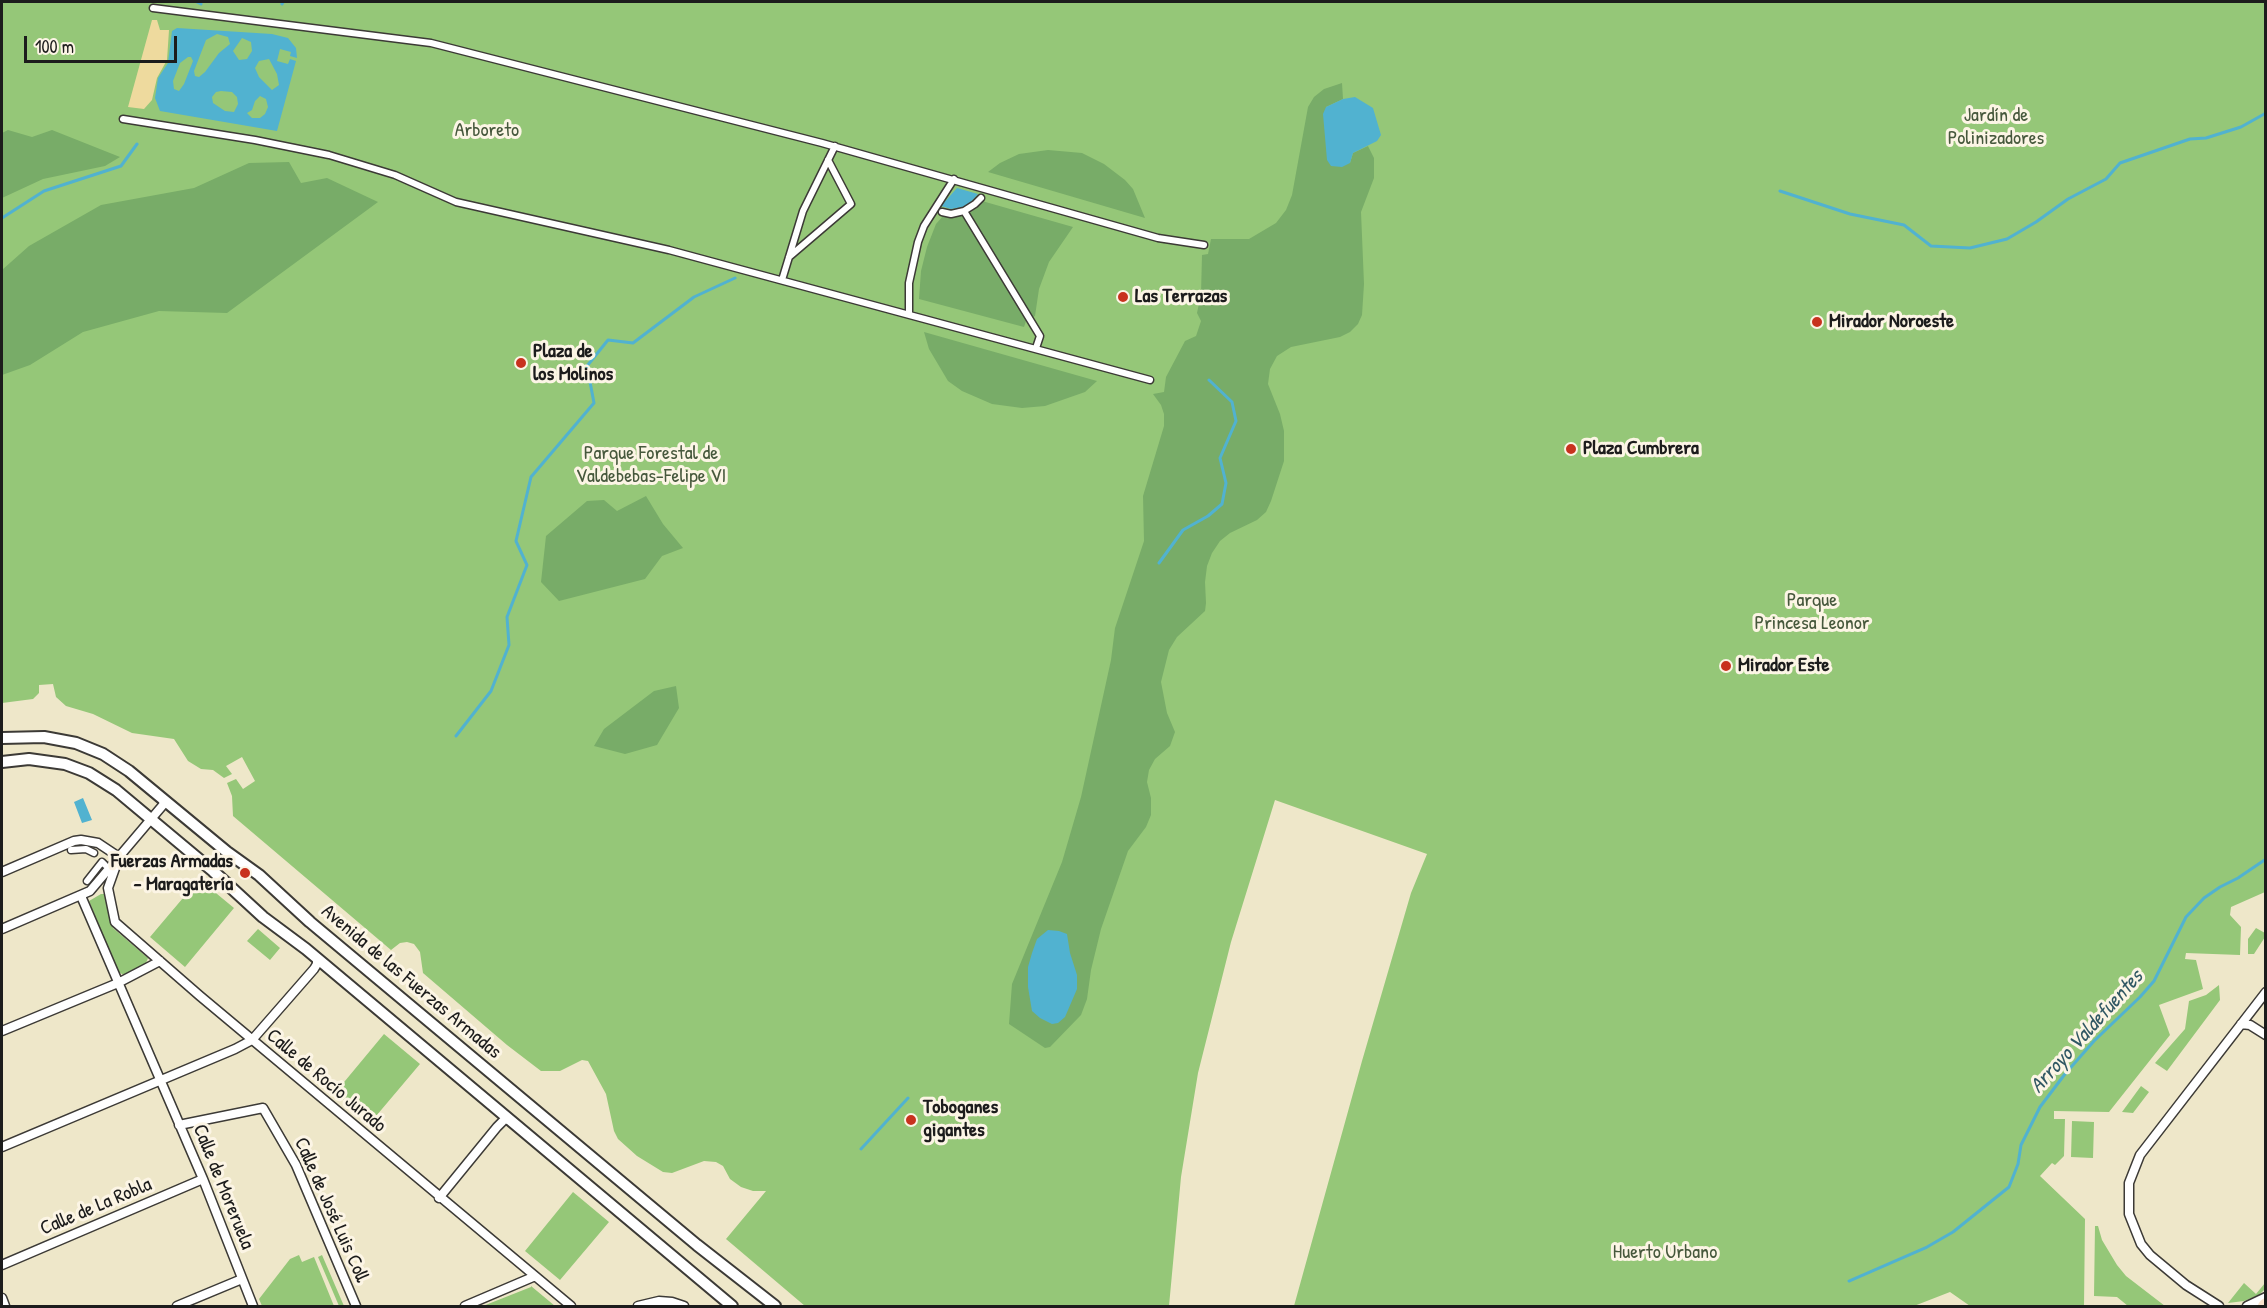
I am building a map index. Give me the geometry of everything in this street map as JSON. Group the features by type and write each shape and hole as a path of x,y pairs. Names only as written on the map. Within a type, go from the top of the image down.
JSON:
{"street":[{"path":"153,8 431,43 835,146 1158,238 1204,245"},
{"path":"123,118 246,138 329,155 395,175 456,202 669,250 1150,380"},
{"path":"782,280 803,211 835,146"},
{"path":"789,257 851,204 838,184 828,160"},
{"path":"909,314 909,283 918,242 924,226 954,179"},
{"path":"942,212 951,214 964,211 981,198"},
{"path":"964,211 1040,336 1036,348"},
{"name":"Avenida de las Fuerzas Armadas","path":"2,738 44,737 88,747 116,761 227,852 259,875 310,922 681,1232 749,1288 775,1306"},
{"path":"2,762 40,760 64,764 110,785 213,871 263,917 317,958 732,1306"},
{"path":"2,929 90,891 163,805 164,800"},
{"path":"2,872 81,840 98,843 119,857"},
{"path":"71,850 95,850 104,863 87,881"},
{"name":"Calle de Rocío Jurado","path":"119,857 108,888 113,918 118,925 439,1198 571,1306"},
{"name":"Calle de Moreruela","path":"81,896 203,1179 253,1306"},
{"path":"2,1148 160,1082 252,1040 314,969 317,958"},
{"path":"2,1031 118,983 160,961"},
{"path":"2219,1306 2186,1285 2150,1255 2141,1244 2133,1227 2128,1196 2129,1183 2140,1155 2265,992"},
{"path":"2241,1024 2250,1025 2265,1035"},
{"name":"Calle de José Luis Coll","path":"179,1125 263,1108 296,1165 356,1306"},
{"path":"439,1198 497,1127 504,1120 509,1119"},
{"name":"Calle de La Robla","path":"2,1265 203,1179"},
{"path":"465,1306 533,1276"},
{"path":"177,1306 242,1279"},
{"path":"2,1298 5,1306"},
{"path":"2247,1306 2265,1298"},
{"path":"2255,1306 2265,1298"},
{"path":"638,1306 659,1301 684,1306"}],"green space":[{"path":"2,2 2265,2 2265,892 2231,907 2230,915 2241,927 2240,955 2186,953 2185,959 2196,960 2203,989 2159,1005 2170,1035 2109,1112 2054,1111 2054,1119 2065,1119 2064,1156 2055,1165 2052,1163 2040,1176 2085,1219 2084,1306 1970,1306 1950,1292 1914,1306 1294,1306 1411,893 1427,854 1275,800 1231,942 1198,1073 1181,1177 1169,1306 805,1306 726,1239 766,1191 753,1191 741,1187 730,1179 723,1166 716,1162 704,1161 672,1173 663,1172 637,1156 618,1139 614,1131 606,1094 588,1061 582,1060 560,1071 541,1071 423,973 420,952 414,944 400,943 391,950 233,816 232,796 227,783 236,779 243,789 255,781 242,757 226,766 232,774 224,778 213,770 201,769 188,761 174,739 132,733 93,714 66,706 56,697 53,684 39,685 39,693 33,699 2,703"},
{"path":"1342,83 1343,99 1326,107 1350,163 1353,153 1368,146 1374,158 1374,178 1361,212 1364,284 1362,315 1358,324 1350,332 1340,337 1291,347 1277,356 1270,369 1268,384 1284,431 1284,461 1271,501 1266,512 1257,520 1230,533 1220,541 1207,566 1205,611 1177,637 1169,650 1161,682 1167,713 1175,732 1170,746 1155,759 1149,770 1147,782 1151,798 1151,815 1146,827 1128,851 1101,929 1087,999 1081,1015 1050,1047 1045,1048 1009,1024 1012,984 1062,862 1081,797 1111,660 1115,628 1144,541 1143,496 1164,426 1161,405 1153,394 1164,392 1166,377 1185,341 1196,336 1201,321 1197,313 1201,294 1202,255 1208,254 1211,239 1249,239 1276,223 1286,210 1292,195 1308,107 1314,97 1324,89"},
{"path":"8,130 32,137 52,130 120,157 105,166 43,179 2,198 2,133"},
{"path":"1048,150 1082,153 1104,164 1133,189 1145,218 988,172 1019,154"},
{"path":"289,162 301,183 327,178 378,202 227,313 159,311 83,332 30,365 2,375 2,270 29,246 101,205 194,188 249,163"},
{"path":"982,201 1073,227 1049,262 1039,289 1035,316 1026,321 1024,327 919,299 921,271 936,224 943,216 956,217 970,213"},
{"path":"924,332 1097,381 1085,392 1045,406 1022,408 992,404 962,391 948,381 929,349"},
{"path":"646,496 663,524 683,548 662,556 645,579 559,601 541,582 546,536 587,501 604,500 617,511"},
{"path":"676,686 679,708 657,745 625,754 594,746 604,729 654,691"},
{"path":"199,879 234,908 185,967 150,937"},
{"path":"104,894 113,928 148,958 145,966 124,975 118,972 89,901"},
{"path":"2256,928 2265,933 2265,937 2254,954 2248,954 2248,939"},
{"path":"258,929 280,948 270,960 247,941"},
{"path":"2219,985 2220,1000 2167,1071 2155,1063 2185,1029 2189,1001 2206,995"},
{"path":"384,1034 420,1064 371,1122 335,1093"},
{"path":"2141,1086 2149,1092 2133,1113 2122,1112"},
{"path":"2072,1121 2094,1122 2093,1158 2071,1157"},
{"path":"573,1192 609,1222 560,1280 525,1251"},
{"path":"2095,1226 2098,1226 2102,1240 2126,1276 2165,1306 2128,1306 2117,1297 2094,1296"},
{"path":"299,1255 302,1262 314,1257 334,1306 262,1306 259,1299 290,1259"},
{"path":"322,1255 344,1306 339,1306 318,1257"},
{"path":"2244,1283 2256,1294 2265,1283 2265,1289 2259,1295 2244,1301 2228,1303"},
{"path":"531,1287 555,1306 483,1306"}],"sand":[{"path":"152,20 157,20 160,30 169,30 167,60 157,78 152,100 144,109 128,107"}],"water":[{"path":"177,28 272,34 288,38 296,48 297,58 290,56 291,52 280,49 277,61 288,64 290,59 296,61 277,131 160,111 155,98 158,78 168,63 172,31","holes":["217,34 228,37 230,44 219,53 205,72 199,77 195,76 194,71 206,40","242,38 251,42 252,51 247,59 239,60 233,51","191,57 193,61 179,91 174,89 173,81 180,63","269,59 277,74 279,85 272,90 259,77 255,68 259,61","216,92 232,92 237,97 238,104 234,112 225,111 213,103 212,97","260,96 266,99 268,107 260,118 252,118 247,113 252,110 255,101"]},
{"path":"1355,97 1373,108 1381,135 1377,141 1353,153 1350,163 1342,167 1331,166 1327,160 1323,114 1326,107 1343,99"},
{"path":"957,188 978,194 963,207 951,209 941,206"},
{"path":"83,798 92,820 82,823 74,802"},
{"path":"1048,930 1067,934 1077,975 1077,989 1065,1017 1058,1023 1052,1024 1032,1011 1028,987 1028,967 1032,953 1037,939"}],"waterway":[{"path":"197,2 201,4"},
{"path":"1780,191 1850,214 1904,225 1931,246 1970,248 2007,239 2068,199 2106,179 2120,163 2190,139 2206,138 2241,127 2266,113"},
{"path":"2,218 44,191 121,166 137,144"},
{"path":"456,736 491,691 509,645 507,617 527,565 516,541 531,477 594,403 587,366 608,340 633,343 694,297 735,278"},
{"path":"1159,563 1183,530 1208,516 1222,504 1226,483 1220,458 1236,421 1232,402 1209,380"},
{"name":"Arroyo Valdefuentes","path":"1849,1281 1927,1247 1953,1232 2009,1187 2018,1164 2021,1145 2040,1107 2094,1041 2154,981 2186,917 2204,898 2266,859"},
{"path":"861,1149 908,1098"}],"place":[{"name":"Las Terrazas","path":"1123,297"},
{"name":"Mirador Noroeste","path":"1817,322"},
{"name":"Plaza de los Molinos","path":"521,363"},
{"name":"Plaza Cumbrera","path":"1571,449"},
{"name":"Mirador Este","path":"1726,666"},
{"name":"Fuerzas Armadas - Maragatería","path":"245,873"},
{"name":"Toboganes gigantes","path":"911,1120"}],"park label":[{"name":"Jardín de Polinizadores","path":"1996,128"},
{"name":"Arboreto","path":"487,131"},
{"name":"Parque Forestal de Valdebebas-Felipe VI","path":"651,466"},
{"name":"Parque Princesa Leonor","path":"1812,612"},
{"name":"Huerto Urbano","path":"1665,1253"}]}
